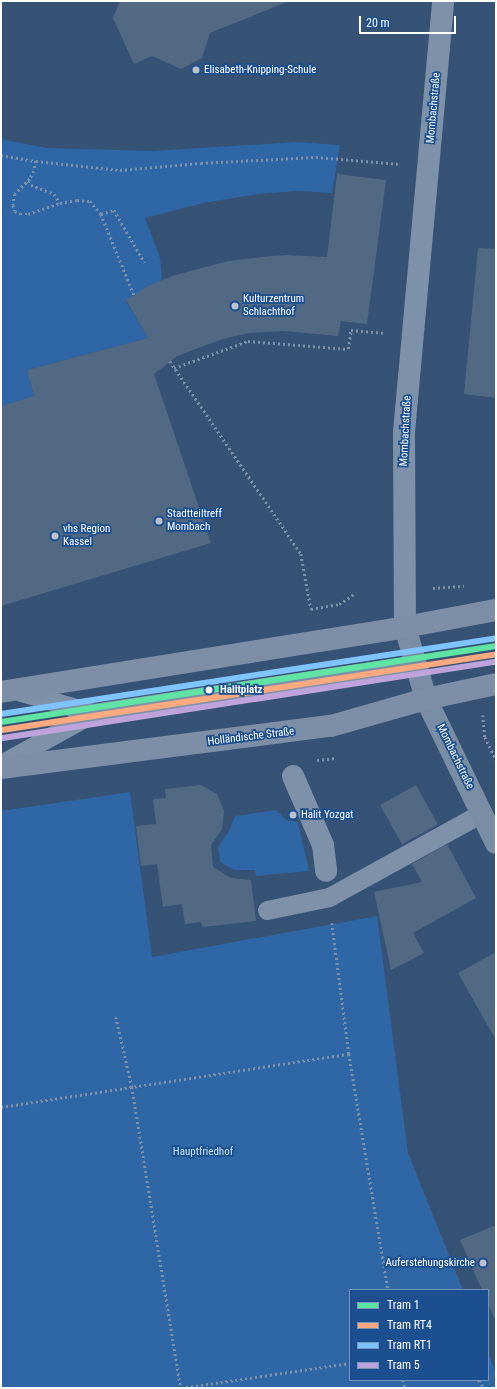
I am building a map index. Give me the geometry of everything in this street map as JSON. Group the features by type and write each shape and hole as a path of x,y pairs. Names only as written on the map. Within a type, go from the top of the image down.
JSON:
{"main road":[{"path":"8,691 405,627 496,610"},
{"name":"Holländische Straße","path":"1,768 331,726 426,699 496,684"}],"street":[{"name":"Mombachstraße","path":"443,1 404,432 405,627 426,699 496,843"},
{"path":"293,776 323,845 326,871"}],"lane":[{"path":"1,764 93,714 416,664"},
{"path":"8,691 93,714"},
{"path":"267,910 329,897 482,813"}],"path":[{"path":"1,155 36,161 120,170 201,163 316,157 429,166"},
{"path":"36,161 34,171 28,181 14,194 12,205 15,211 20,214 28,214 60,203 77,200 90,201 101,214 134,295"},
{"path":"28,181 31,185 54,194 60,203"},
{"path":"101,214 114,210 145,263"},
{"path":"174,368 248,341 348,349 351,330 364,331"},
{"path":"170,361 301,554 311,609 339,604 356,593"},
{"path":"448,586 464,585"},
{"path":"484,708 485,737 496,760"},
{"path":"329,897 349,1054 388,1289"},
{"path":"116,1017 132,1087 181,1388 349,1363"},
{"path":"1,1108 349,1054"}],"green space":[{"path":"1,139 47,148 152,151 297,142 340,145 332,193 298,191 257,194 203,203 145,218 160,258 162,280 126,301 148,338 27,370 34,396 1,406"},
{"name":"Hauptfriedhof","path":"130,792 152,957 377,916 408,1153 463,1289 349,1289 349,1381 489,1381 489,1356 496,1373 496,1388 1,1388 1,811"},
{"path":"276,810 286,820 298,822 309,871 256,876 255,870 234,870 220,862 218,847 230,829 235,816"}],"building":[{"path":"120,1 287,2 210,33 202,58 181,69 152,56 134,64 113,18"},
{"path":"337,174 386,180 367,324 341,321 338,336 283,331 249,333 223,339 177,356 154,374 211,543 1,606 1,406 34,396 27,370 148,338 126,300 146,287 172,276 228,261 286,255 327,257"},
{"path":"478,248 496,249 496,398 464,394"},
{"path":"201,785 217,794 224,811 222,829 211,845 213,867 231,878 251,880 256,921 202,927 201,922 185,924 182,904 163,907 157,864 141,866 136,826 156,824 153,799 166,798 165,789"},
{"path":"416,785 438,824 402,844 380,805"},
{"path":"447,844 476,898 413,933 424,953 391,970 374,892 422,882 412,864"},
{"path":"496,952 496,1040 458,973"},
{"name":"Auferstehungskirche","path":"496,1225 496,1322 489,1306 489,1289 482,1289 460,1240"}],"tram line":[{"name":"RT1","path":"1,714 495,638"},
{"name":"1","path":"1,722 496,646"},
{"name":"RT4","path":"2,730 496,654"},
{"name":"5","path":"3,738 496,662"}],"place":[{"name":"Elisabeth-Knipping-Schule","path":"196,70"},
{"name":"Kulturzentrum Schlachthof","path":"235,306"},
{"name":"Stadtteiltreff Mombach","path":"159,521"},
{"name":"vhs Region Kassel","path":"55,536"},
{"name":"Halitplatz","path":"209,690"},
{"name":"Halit Yozgat","path":"293,815"},
{"name":"Auferstehungskirche","path":"483,1263"}]}
